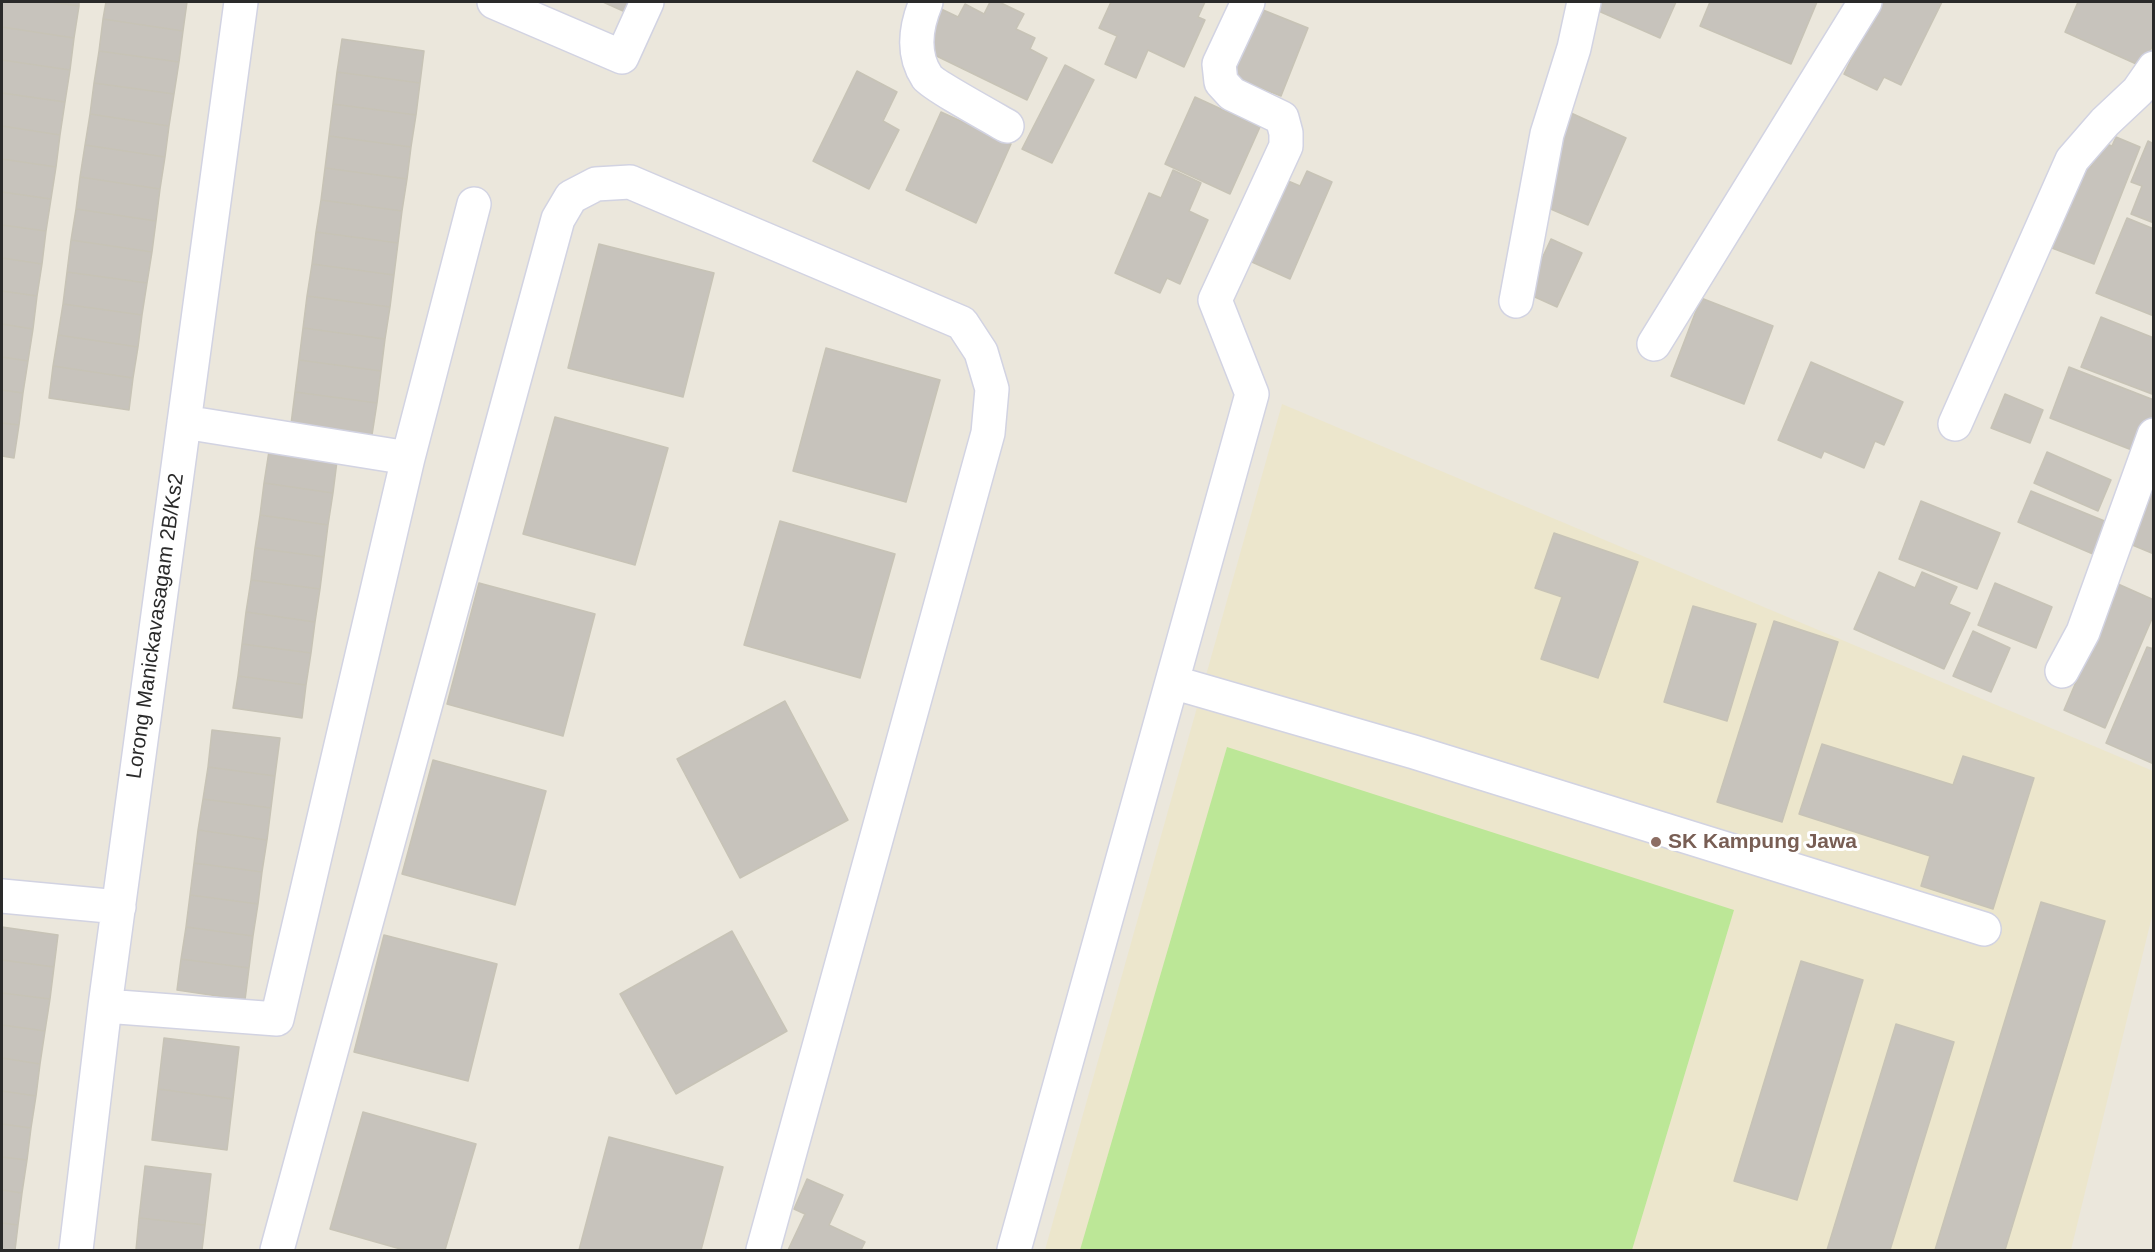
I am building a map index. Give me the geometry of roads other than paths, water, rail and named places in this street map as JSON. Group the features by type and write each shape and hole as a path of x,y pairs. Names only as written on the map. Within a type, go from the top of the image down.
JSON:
{"street":[{"name":"Lorong Manickavasagam 2B/Ks2","path":"76,1251 118,906 241,2"},
{"path":"494,2 622,57 647,2"},
{"path":"926,2 921,15 915,48 928,78 1006,126"},
{"path":"1014,1251 1252,394 1215,300 1286,146 1286,133 1282,118 1232,94 1221,82 1220,64 1248,2"},
{"path":"1516,301 1546,134 1574,48 1584,2"},
{"path":"1654,344 1865,2"},
{"path":"1955,424 2072,160 2105,122 2138,91 2154,68"},
{"path":"277,1251 558,219 571,197 579,192 596,184 630,182 962,323 981,352 992,389 988,433 763,1251"},
{"path":"105,1006 277,1019 408,458 474,204"},
{"path":"184,422 408,458"},
{"path":"2062,671 2083,632 2154,435"},
{"path":"1172,682 1425,756 1984,929"},
{"path":"2,896 118,906"}],"place":[{"name":"SK Kampung Jawa","path":"1656,842"}]}
